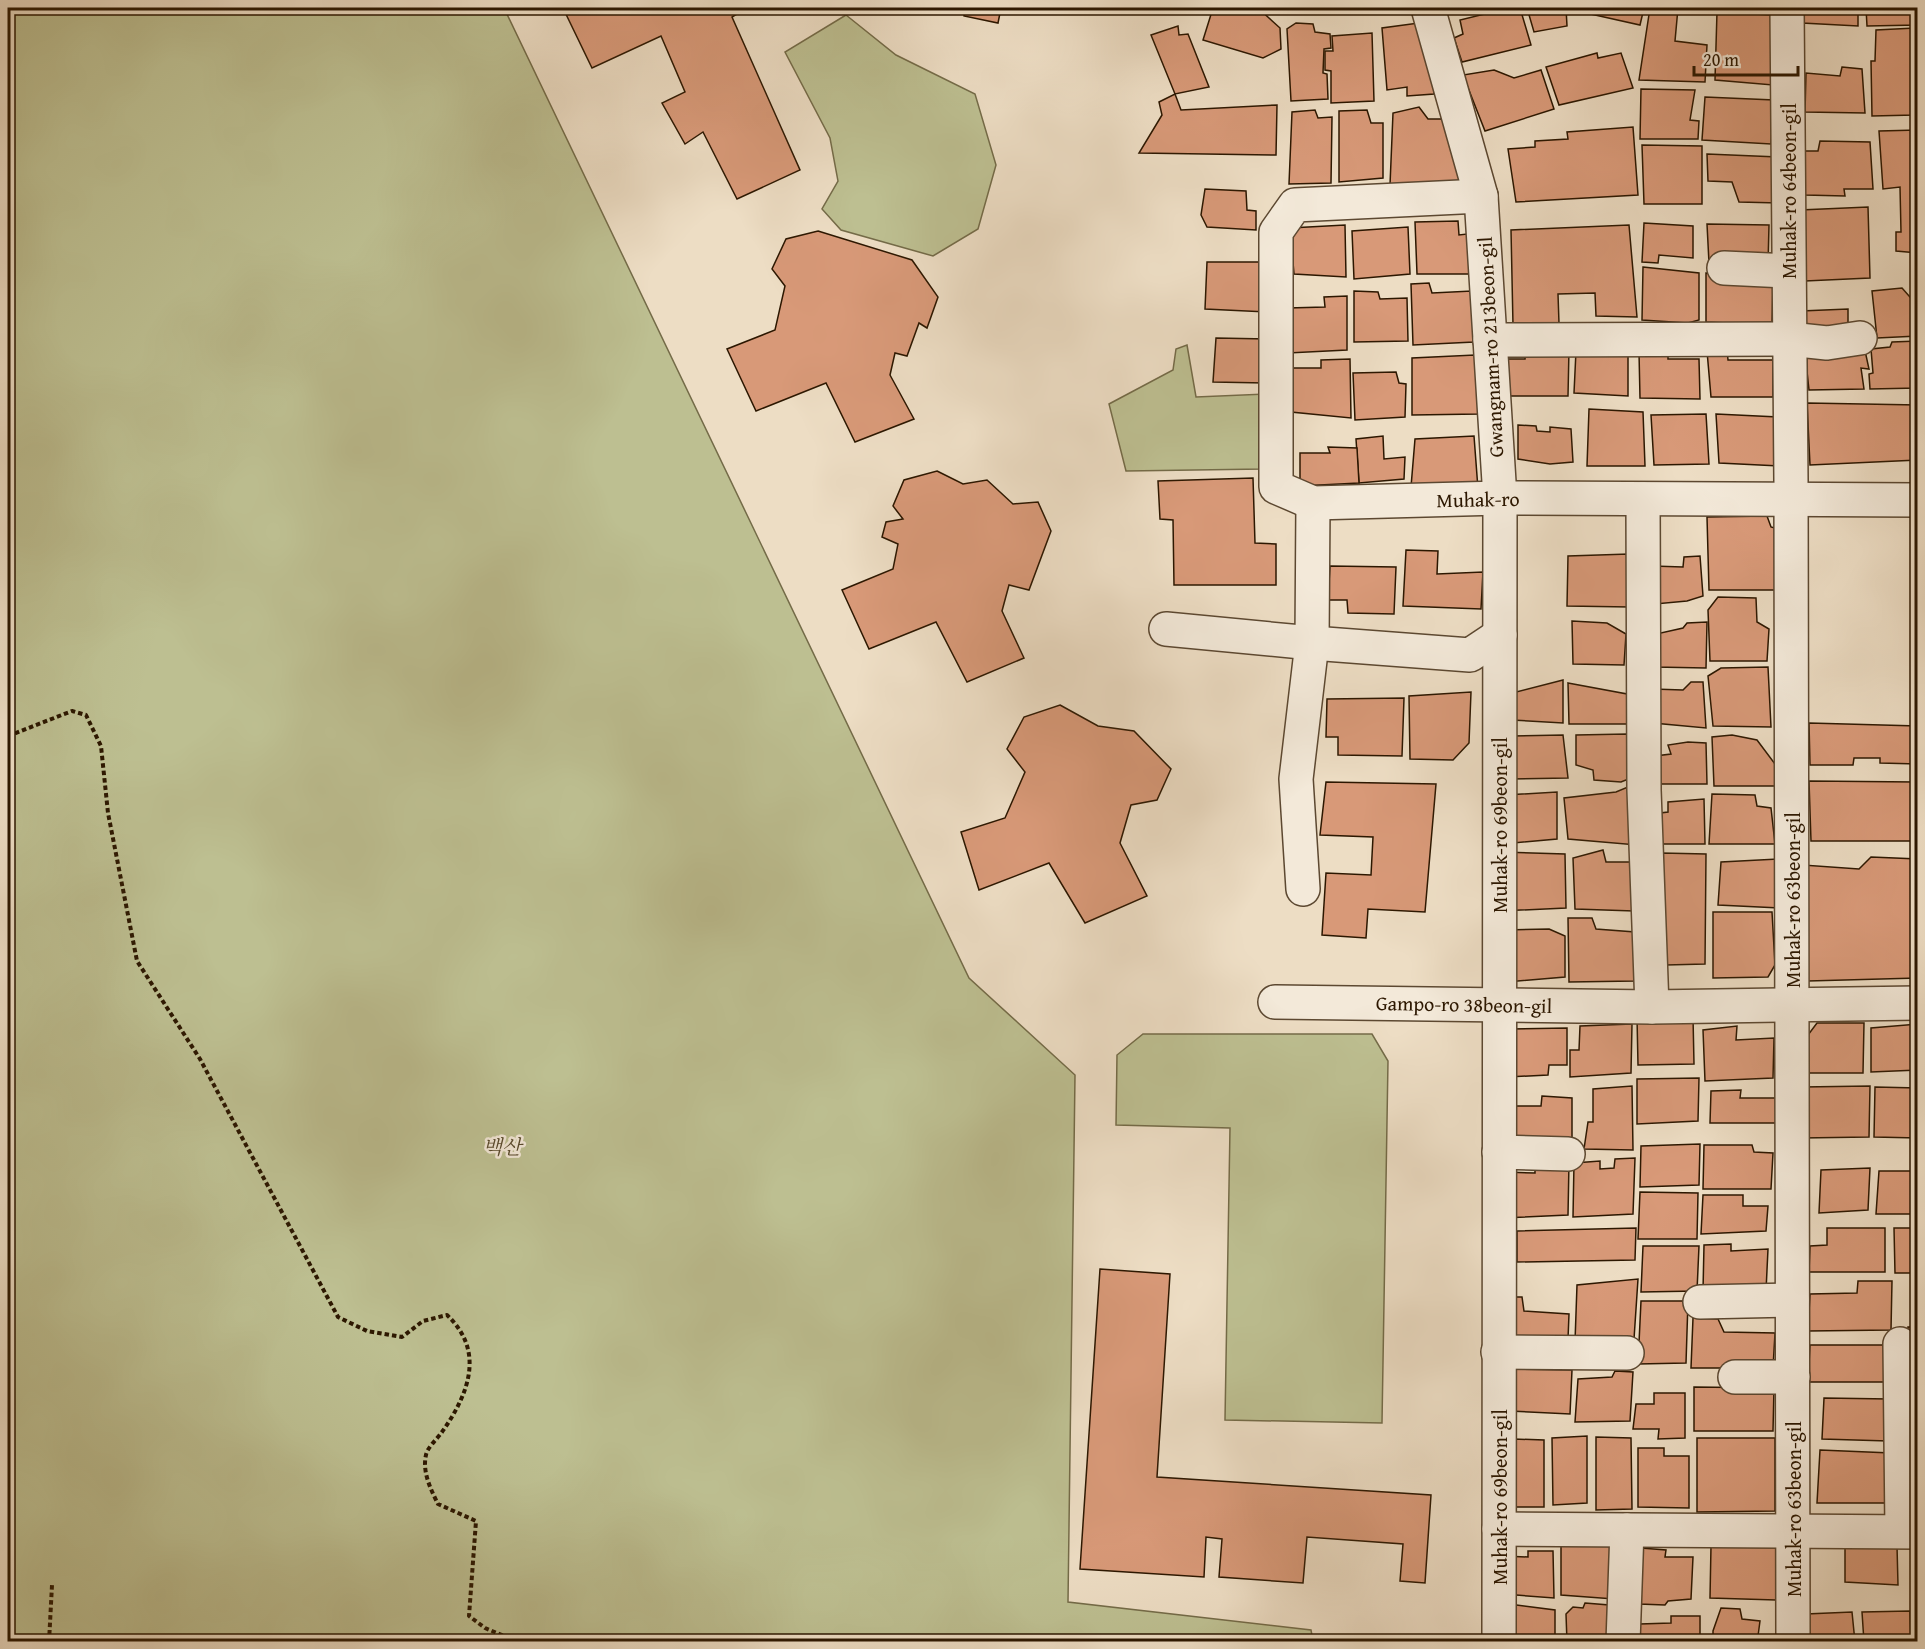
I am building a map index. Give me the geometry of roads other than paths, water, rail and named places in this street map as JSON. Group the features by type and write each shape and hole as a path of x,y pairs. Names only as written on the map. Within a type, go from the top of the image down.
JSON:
{"street":[{"name":"Gwangnam-ro 213beon-gil","path":"1428,8 1481,196 1500,498"},
{"name":"Muhak-ro 64beon-gil","path":"1787,8 1791,500"},
{"name":"Muhak-ro","path":"1481,196 1295,205 1276,232 1276,487 1313,503 1500,498 1917,500"},
{"path":"1724,268 1788,271"},
{"path":"1490,340 1789,339 1827,343 1860,338"},
{"name":"Muhak-ro 69beon-gil","path":"1498,1641 1500,498"},
{"path":"1642,499 1644,790 1652,1007"},
{"name":"Muhak-ro 63beon-gil","path":"1791,500 1793,1641"},
{"path":"1303,889 1296,778 1312,644 1313,503"},
{"path":"1166,629 1312,644 1470,655 1500,635"},
{"name":"Gampo-ro 38beon-gil","path":"1275,1002 1652,1007 1917,1003"},
{"path":"1499,1152 1568,1154"},
{"path":"1700,1302 1792,1300"},
{"path":"1499,1529 1910,1531 1900,1344"},
{"path":"1498,1352 1627,1353"},
{"path":"1735,1377 1793,1377"},
{"path":"1623,1641 1627,1530"}],"park label":[{"name":"백산","path":"502,1146"}]}
